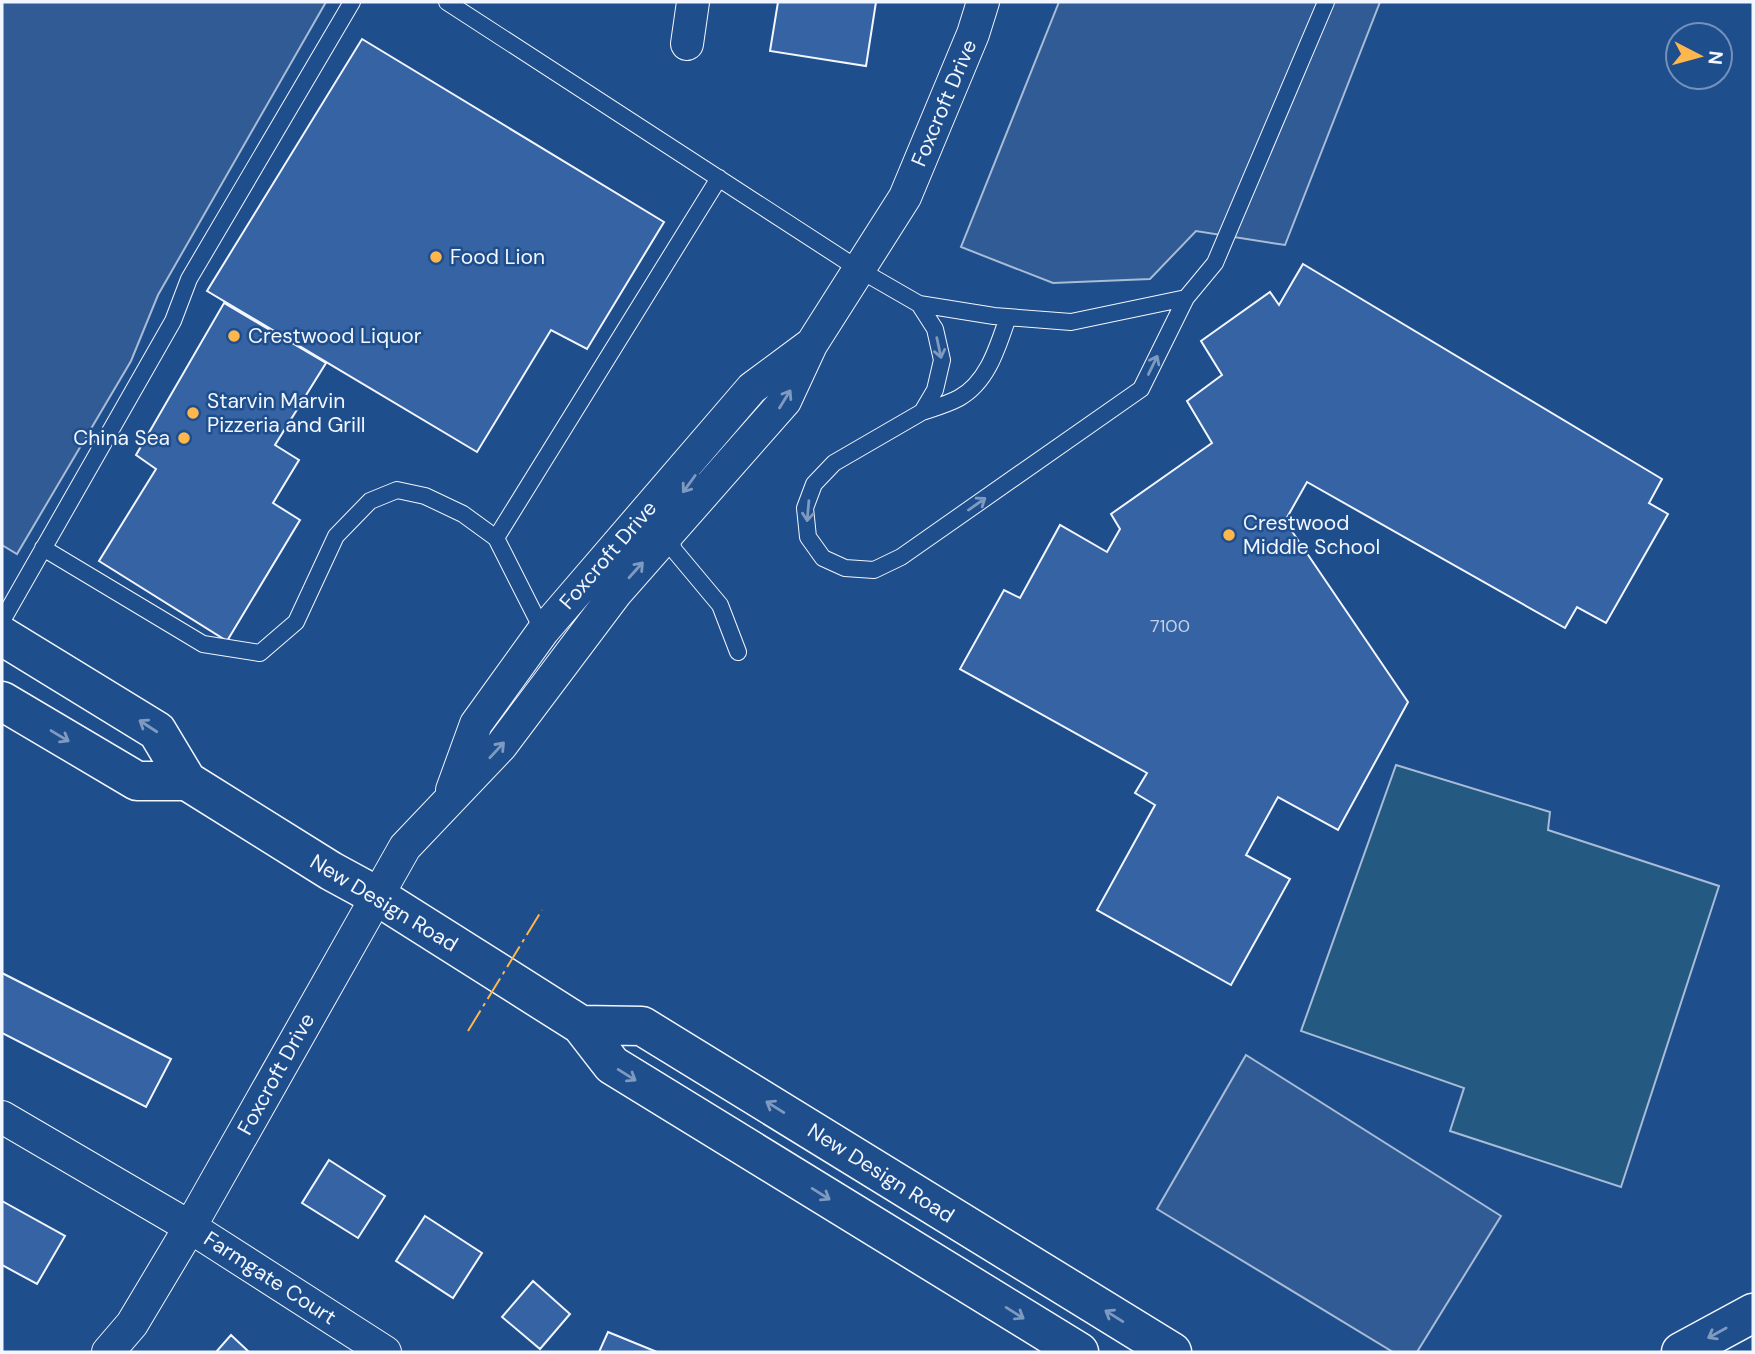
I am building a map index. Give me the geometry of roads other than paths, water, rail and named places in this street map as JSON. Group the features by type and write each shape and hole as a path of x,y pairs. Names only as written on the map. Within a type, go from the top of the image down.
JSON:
{"main road":[{"name":"New Design Road","path":"2,636 158,731 187,781 331,871 377,896 581,1025 612,1065 1079,1352"},
{"path":"2,701 137,781 187,781"},
{"name":"New Design Road","path":"581,1025 642,1026 1172,1352"},
{"path":"1681,1352 1753,1313"}],"street":[{"path":"687,44 693,2"},
{"name":"Foxcroft Drive","path":"108,1352 132,1324 190,1227 405,847 501,746 615,593 785,401 811,345 905,197 973,34 983,2"},
{"name":"Foxcroft Drive","path":"449,798 476,724 543,631 752,388 811,345"},
{"name":"Farmgate Court","path":"2,1117 190,1227 385,1352"}],"lane":[{"path":"2,621 173,321 189,279 352,2"},
{"path":"447,2 860,270 919,304 1008,317 1071,322 1186,298"},
{"path":"1008,317 996,355 980,379 961,397 922,412 834,463 814,484 806,508 808,537 823,558 845,568 874,570 901,557 1141,389 1186,298 1215,263 1326,2"},
{"path":"496,538 719,178"},
{"path":"919,304 935,329 942,360 935,390 922,412"},
{"path":"738,652 720,605 674,550 665,520 689,481 740,424 752,388"},
{"path":"43,548 203,644 260,653 296,622 337,536 370,501 397,490 425,496 463,514 496,538 543,631"}],"place":[{"name":"Food Lion","path":"436,257"},
{"name":"Crestwood Liquor","path":"234,336"},
{"name":"Starvin Marvin Pizzeria and Grill","path":"193,413"},
{"name":"China Sea","path":"184,438"},
{"name":"Crestwood Middle School","path":"1229,535"}]}
